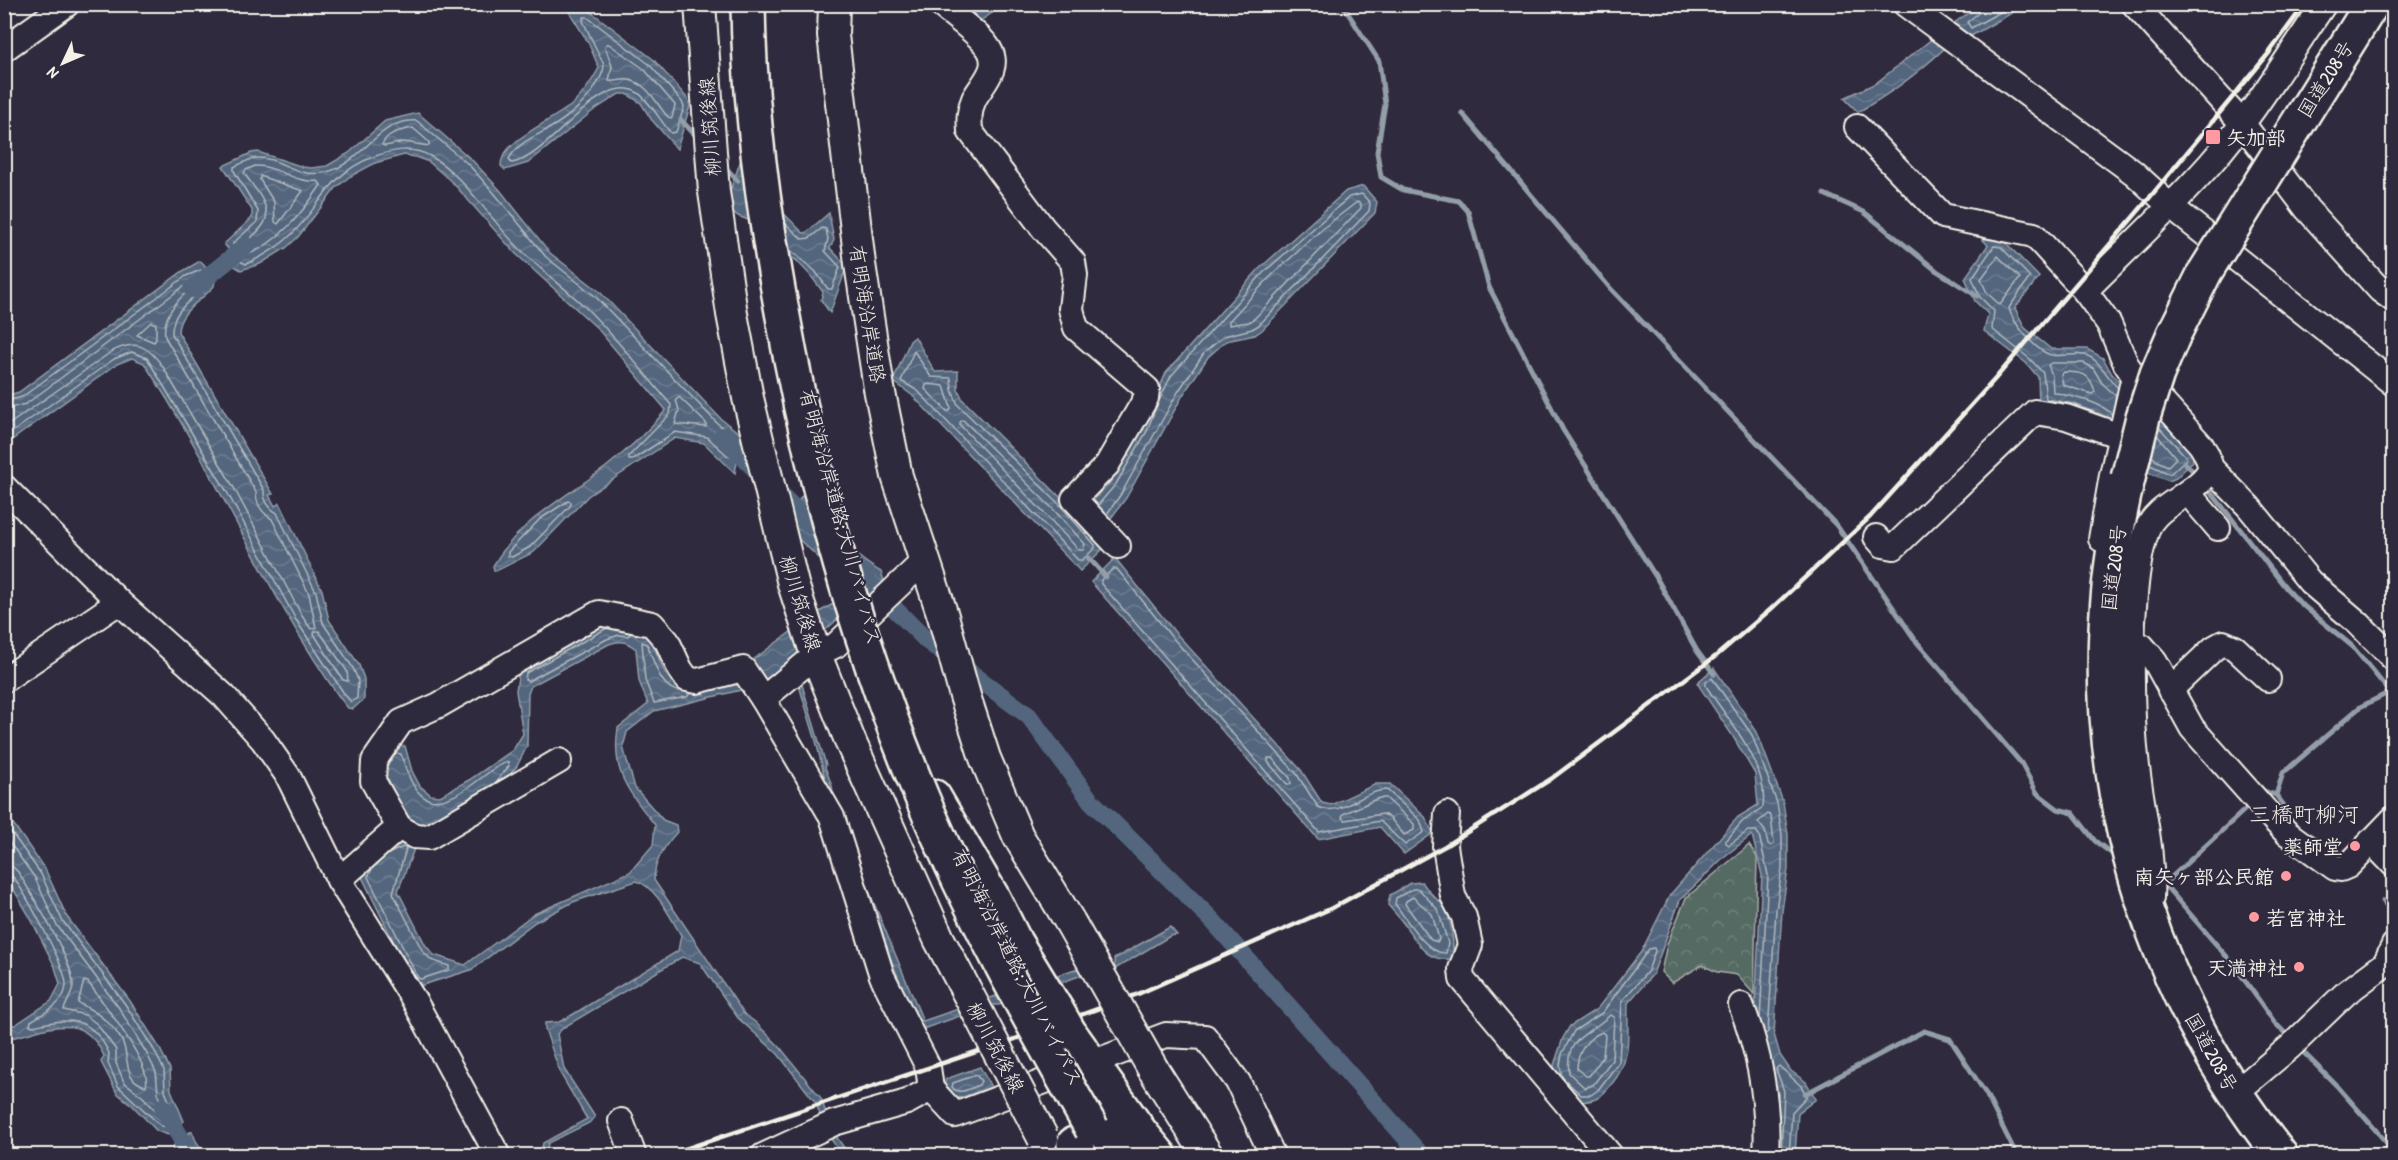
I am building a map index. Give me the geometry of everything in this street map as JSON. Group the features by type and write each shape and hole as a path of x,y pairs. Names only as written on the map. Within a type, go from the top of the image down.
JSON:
{"highway":[{"name":"有明海沿岸道路;大川バイパス","path":"748,4 749,45 768,234 786,340 803,422 828,522 865,651 923,800 977,917 1027,1015 1079,1143"},
{"name":"有明海沿岸道路;大川バイパス","path":"758,4 766,136 777,224 796,339 838,521 876,648 933,796 1036,1011 1079,1143"},
{"name":"国道208号","path":"2281,1155 2234,1094 2184,1002 2147,915 2112,766 2106,698 2109,568 2122,454 2143,417 2157,374 2174,334 2205,272 2372,4"},
{"path":"933,796 993,897 1015,942 1069,1032 1141,1133 1160,1155"},
{"name":"有明海沿岸道路;大川バイパス","path":"1079,1143 1121,1155"}],"main road":[{"name":"柳川筑後線","path":"700,4 714,192 730,303 748,398 793,584 816,655 851,743 939,939 967,992 1079,1143"},
{"name":"有明海沿岸道路","path":"834,4 833,34 845,152 879,387 897,476 943,616 985,758 1018,836 1070,922 1153,1069 1208,1155"}],"street":[{"path":"4,49 67,4"},
{"path":"940,4 990,49 993,61 990,76 974,99 969,116 970,131 1043,228 1073,262 1075,275 1071,309 1076,328 1147,389 1146,398 1107,465 1074,499 1118,546"},
{"path":"1905,4 2134,173 2170,206 2394,384"},
{"path":"2134,4 2242,123 2307,209 2380,290 2394,300"},
{"path":"2085,291 2210,163 2242,123 2324,4"},
{"path":"1857,127 1943,216 2034,235 2085,291 2109,324 2133,381 2165,405 2201,445 2211,468 2249,507 2310,582 2358,623 2394,659"},
{"path":"2129,846 2137,767 2132,688 2135,592 2119,561 2106,506 2122,454 2133,381"},
{"path":"1876,537 1888,547 1894,547 2035,412 2066,417 2122,454"},
{"path":"2129,846 2100,776 2093,667 2119,561 2152,522 2207,476 2211,468"},
{"path":"4,487 119,602 224,696 263,740 288,776 339,880 414,1000 498,1155"},
{"path":"2180,498 2218,528"},
{"path":"763,699 816,655 836,645 925,560"},
{"path":"4,680 119,602"},
{"path":"559,761 429,837 414,836 399,827 373,781 374,761 389,736 401,722 439,705 599,613 652,624 667,641 687,679 697,681 743,669 763,699 832,817 882,976 928,1067 931,1089 956,1115 1080,1068"},
{"path":"2132,642 2142,646 2155,661 2192,728 2255,800 2287,833 2335,868 2341,869 2348,866 2394,818"},
{"path":"2170,690 2214,648 2223,643 2235,648 2268,679"},
{"path":"1447,814 1445,846 1453,896 1464,917 1470,945 1461,969 1462,979 1611,1155"},
{"path":"339,880 399,827"},
{"path":"2371,841 2394,865"},
{"path":"2234,1094 2294,1044 2346,993 2385,964 2394,945"},
{"path":"1741,1005 1757,1060 1765,1099 1766,1155"},
{"path":"1102,1059 1166,1035 1205,1037 1238,1082 1273,1155"},
{"path":"763,1155 834,1123 907,1102 931,1089"},
{"path":"621,1121 634,1155"}],"green space":[{"path":"1749,845 1757,857 1754,994 1737,975 1717,972 1702,965 1672,983 1661,972 1667,944 1686,898"}],"water":[{"path":"565,5 582,5 653,59 688,99 690,106 677,149 651,119 641,103 627,94 619,94 594,110 528,163 505,170 501,166 503,157 509,148 519,139 566,109 582,95 599,68 588,42"},
{"path":"954,5 1004,5 980,21 972,20"},
{"path":"1980,5 2026,5 1971,36 1954,23"},
{"path":"1932,39 1944,49 1892,91 1858,112 1844,98 1876,83"},
{"path":"418,113 472,160 500,190 550,253 599,291 721,419 742,435 735,473 704,443 675,438 588,496 534,552 494,570 493,566 504,550 529,523 614,461 666,410 597,328 515,253 453,183 429,162 415,157 404,155 375,163 349,177 336,188 298,237 286,248 260,264 241,270 224,260 229,250 224,244 252,218 252,210 223,166 258,152 303,167 327,166 349,153 385,121"},
{"path":"743,154 762,191 803,233 829,213 834,240 830,248 847,266 830,313 821,300 823,292 796,260 786,254 756,223 738,216 728,207 726,202"},
{"path":"1363,186 1377,202 1375,213 1262,330 1255,335 1226,341 1208,357 1183,395 1126,498 1105,526 1092,502 1111,481 1142,428 1166,373 1259,269 1346,191"},
{"path":"1982,239 2003,240 2039,277 2015,308 2025,328 2051,349 2087,349 2103,358 2112,374 2193,453 2193,461 2176,478 2169,481 2149,473 2100,421 2039,404 2038,377 2026,363 1984,331 1988,314 1975,301 1965,278 1988,245"},
{"path":"200,261 215,281 214,286 182,318 178,332 273,494 269,495 275,506 280,503 322,590 329,620 359,665 364,679 364,699 353,709 348,708 340,698 313,658 170,404 144,363 132,358 117,364 5,445 5,396 19,392 183,271"},
{"path":"915,337 935,372 958,371 958,389 963,400 1063,500 1105,547 1080,571 913,396 893,381 910,341"},
{"path":"802,496 838,538 860,558 881,572 884,581 796,657 768,678 757,683 746,665 814,615 835,603 830,568 792,533"},
{"path":"1115,558 1174,631 1301,770 1322,803 1331,805 1376,784 1390,784 1425,817 1433,833 1404,854 1380,827 1318,839 1091,582"},
{"path":"608,621 632,626 643,632 654,647 665,673 678,686 738,679 745,689 654,711 627,732 623,747 635,788 663,820 676,825 677,832 661,854 654,873 654,880 744,1014 779,1046 821,1098 831,1129 849,1155 842,1155 826,1132 816,1103 778,1054 738,1018 700,963 682,957 564,1027 557,1034 564,1069 595,1117 589,1123 548,1143 546,1154 540,1155 543,1143 587,1119 560,1073 545,1023 559,1022 567,1018 678,951 681,935 668,912 650,889 636,881 573,902 535,922 471,970 416,987 362,877 362,873 393,844 403,841 413,845 414,849 398,891 426,946 434,955 465,965 534,914 630,872 653,845 655,825 630,792 617,758 618,728 648,704 639,681 636,649 626,643 609,644 531,686 528,694 527,746 517,766 498,789 425,828 410,826 383,779 383,762 393,747 405,746 412,771 420,786 431,795 440,796 469,780 513,750 523,734 516,691 519,670"},
{"path":"1714,668 1757,732 1783,802 1788,834 1788,869 1782,911 1774,1034 1780,1055 1791,1071 1806,1082 1816,1099 1798,1113 1795,1155 1775,1155 1778,1092 1754,1027 1762,875 1752,835 1725,856 1680,900 1653,974 1628,1003 1626,1056 1623,1066 1611,1085 1598,1098 1579,1102 1556,1080 1554,1065 1563,1038 1570,1026 1597,1009 1641,952 1670,895 1738,817 1758,805 1755,774 1697,683"},
{"path":"800,678 832,786 838,821 923,1021 1078,968 1099,963 1101,971 1082,975 920,1030 837,829 816,741 797,679"},
{"path":"5,812 46,871 67,917 130,1001 159,1047 170,1069 171,1090 184,1121 168,1135 157,1131 117,1093 101,1062 104,1056 96,1042 86,1033 64,1026 11,1038 5,1030 5,1024 15,1025 51,1001 60,984 55,967 30,917 5,875"},
{"path":"1422,882 1448,914 1453,938 1453,959 1436,958 1425,951 1388,905 1390,895 1411,883"},
{"path":"1170,927 1177,935 1170,936 1115,969 1114,959"},
{"path":"980,1067 991,1087 960,1098 951,1096 944,1086 946,1079"},
{"path":"192,1131 206,1155 175,1155 172,1148 174,1145 180,1138"}],"waterway":[{"path":"1342,4 1379,61 1385,104 1377,152 1381,177 1403,190 1459,201 1468,211 1489,287 1563,430 1656,577 1697,651 1714,674"},
{"path":"1462,113 1610,288 1837,526 1916,641 2021,763 2037,793 2058,809 2073,813 2095,841 2119,859"},
{"path":"681,120 699,139"},
{"path":"724,166 738,181"},
{"path":"1824,194 1864,212 1937,271 1977,296"},
{"path":"192,289 246,246"},
{"path":"722,436 813,527"},
{"path":"2184,462 2197,475"},
{"path":"2207,487 2286,588 2300,603 2352,646 2394,697"},
{"path":"1088,557 1106,577"},
{"path":"858,572 926,640 1029,716 1091,801 1212,920 1422,1156"},
{"path":"2289,812 2276,795 2283,773 2360,707 2388,693"},
{"path":"2258,785 2264,791 2276,795"},
{"path":"2164,884 2251,804"},
{"path":"2158,881 2164,884 2234,965 2275,1023 2291,1039"},
{"path":"2383,901 2394,915"},
{"path":"2389,934 2394,924"},
{"path":"1805,1094 1924,1031 1950,1039 1986,1094 2017,1156"},
{"path":"2299,1048 2338,1087 2394,1151"},
{"path":"163,1107 191,1156"}],"railway":[{"path":"664,1156 1015,1039 1138,994 1332,908 1445,846 1551,779 1716,656 1771,609 1870,517 1995,379 2146,202 2269,53 2305,4"}],"place":[{"name":"矢加部","path":"2213,137"},
{"name":"薬師堂","path":"2355,846"},
{"name":"南矢ヶ部公民館","path":"2286,876"},
{"name":"若宮神社","path":"2254,917"},
{"name":"天満神社","path":"2299,967"}],"district":[{"name":"三橋町柳河","path":"2304,814"}]}
